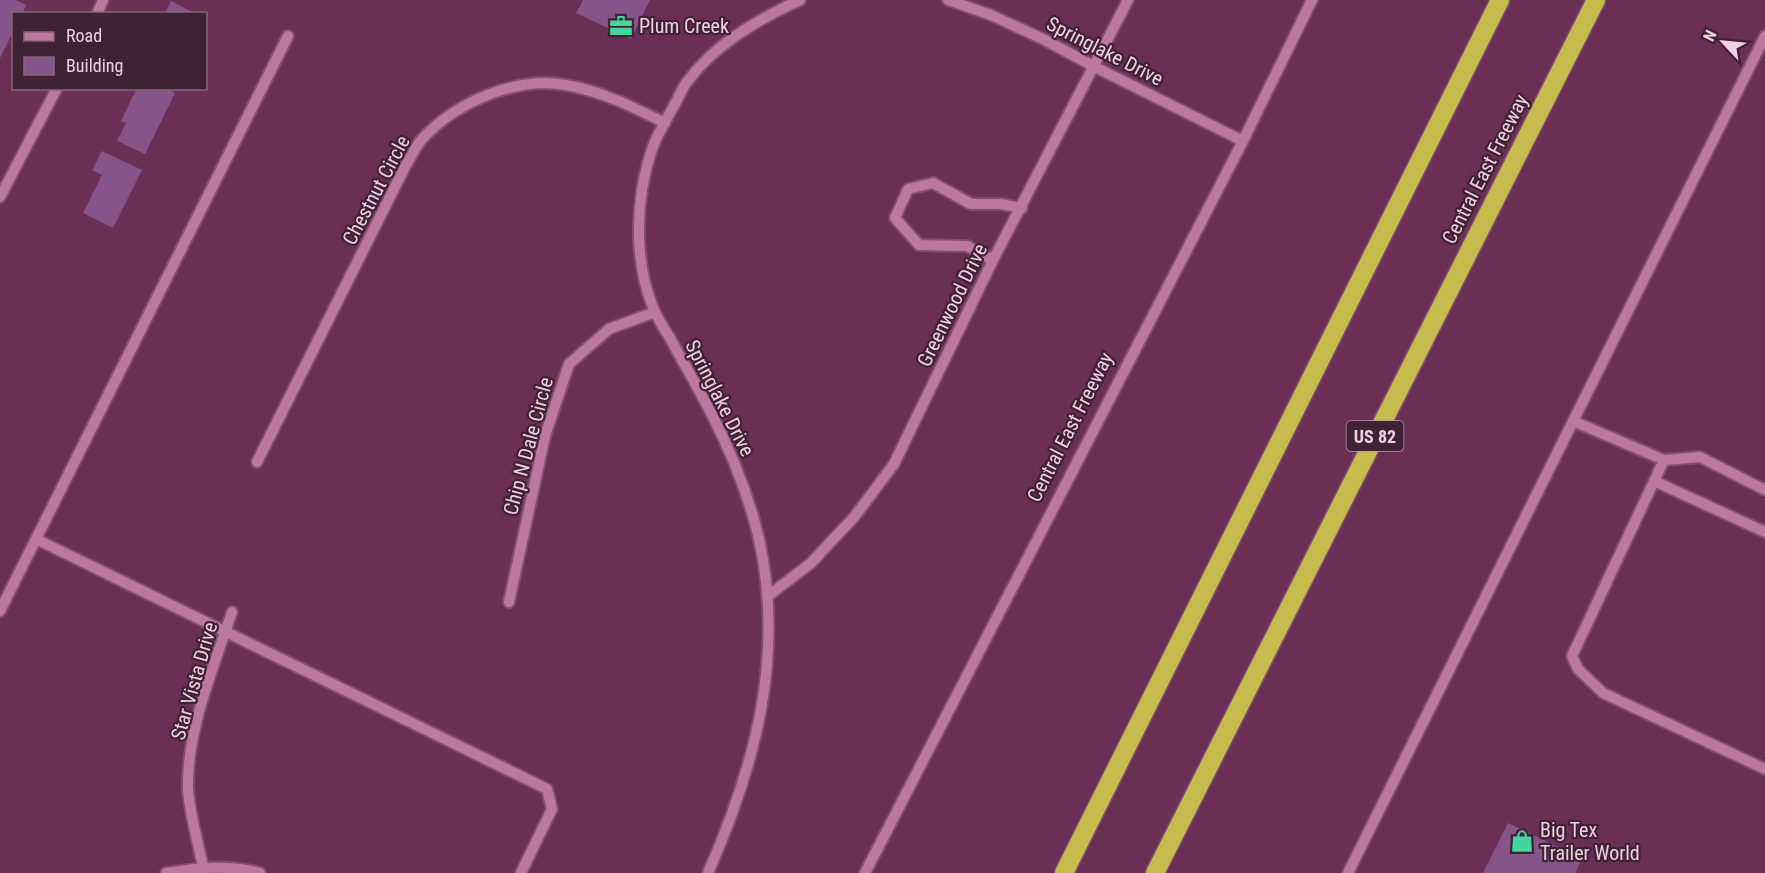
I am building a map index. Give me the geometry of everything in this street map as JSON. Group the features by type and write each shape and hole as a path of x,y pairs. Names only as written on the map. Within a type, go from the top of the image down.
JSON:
{"highway":[{"path":"1064,873 1500,0"},
{"name":"Central East Freeway","path":"1155,873 1596,0"}],"street":[{"name":"Springlake Drive","path":"708,873 733,814 754,746 768,670 768,596 759,541 748,497 713,417 655,312 640,265 639,224 645,177 653,148 686,83 742,30 800,0"},
{"name":"Springlake Drive","path":"948,0 991,15 1045,40 1243,141"},
{"name":"Greenwood Drive","path":"768,596 811,563 855,516 894,464 993,260 1128,0"},
{"name":"Central East Freeway","path":"865,873 1243,141 1312,0"},
{"path":"0,611 288,36"},
{"path":"1348,873 1765,36"},
{"name":"Chestnut Circle","path":"257,462 406,165 422,139 448,116 505,89 532,83 564,84 617,99 665,123"},
{"path":"0,197 56,90"},
{"path":"993,260 967,246 920,245 895,218 908,189 933,183 971,204 1001,204 1022,208"},
{"name":"Chip N Dale Circle","path":"509,602 545,436 569,364 609,329 655,312"},
{"path":"1573,422 1664,460 1700,457 1765,490"},
{"path":"1664,460 1572,656 1578,669 1603,693 1765,769"},
{"path":"1654,481 1765,532"},
{"path":"36,539 547,789 552,809 521,873"},
{"name":"Star Vista Drive","path":"203,867 188,789 191,758 196,725 232,612"},
{"path":"166,873 203,867 249,870 260,873"}],"building":[{"path":"0,0 16,0 26,5 23,12 12,12 12,34 0,58"},
{"name":"Plum Creek","path":"583,0 650,0 631,39 576,13"},
{"path":"171,1 192,12 166,12"},
{"path":"136,90 169,90 175,93 145,154 117,141 126,123 121,121"},
{"path":"102,151 142,170 113,228 83,213 102,175 92,170"},
{"name":"Big Tex Trailer World","path":"1508,823 1582,859 1575,873 1483,873"}],"place":[{"name":"Plum Creek","path":"621,26"},
{"name":"Big Tex Trailer World","path":"1522,841"}]}
